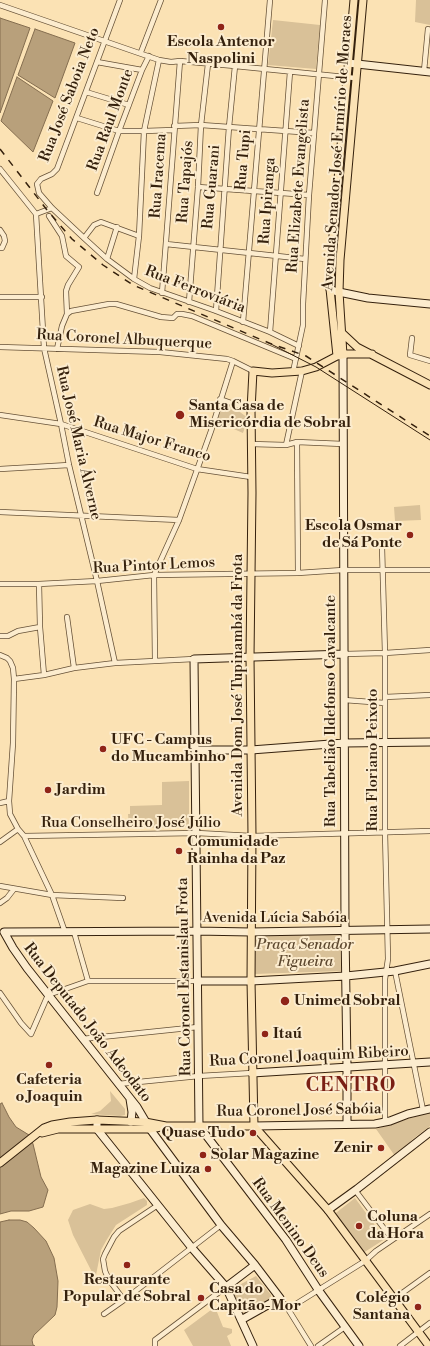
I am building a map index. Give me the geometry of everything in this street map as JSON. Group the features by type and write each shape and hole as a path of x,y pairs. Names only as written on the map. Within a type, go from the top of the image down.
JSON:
{"main road":[{"name":"Avenida Senador José Ermírio de Moraes","path":"340,356 330,289 331,258 354,0"},
{"name":"Avenida Senador José Ermírio de Moraes","path":"340,356 340,260 356,64 363,0"},
{"path":"348,63 427,71"},
{"path":"330,289 368,298 430,304"},
{"path":"341,332 352,343 430,385"},
{"path":"340,356 350,353 372,354"},
{"name":"Rua Coronel Albuquerque","path":"253,371 266,373 302,371 316,367 340,356"},
{"name":"Rua Tabelião Ildefonso Cavalcante","path":"340,356 343,444 345,654 344,743 348,1067 347,1124"},
{"name":"Avenida Dom José Tupinambá da Frota","path":"253,371 251,410 250,657 252,836 251,981 254,1126"},
{"path":"194,659 345,654"},
{"name":"Rua Coronel Estanislau Frota","path":"194,659 197,833 196,981 199,1126"},
{"path":"196,750 251,750 344,743 430,742"},
{"name":"Avenida Lúcia Sabóia","path":"2,932 251,932 346,930 387,931 430,929"},
{"name":"Rua Deputado João Adeodato","path":"2,932 48,995 140,1112 150,1129 221,1225 255,1265 280,1298"},
{"path":"196,981 251,981 346,976 395,972 430,964"},
{"name":"Rua Coronel Joaquim Ribeiro","path":"252,1073 385,1066 430,1062"},
{"path":"130,1099 132,1112 131,1122"},
{"name":"Rua Coronel José Sabóia","path":"166,1126 375,1124 427,1110"},
{"path":"0,1163 44,1128 52,1125 86,1120 97,1120 145,1122 166,1126"},
{"path":"97,1120 97,1128 192,1248 226,1287 253,1346"},
{"path":"36,1134 58,1129 150,1129 166,1126"},
{"name":"Rua Menino Deus","path":"199,1126 286,1240 319,1291 359,1346"},
{"path":"254,1126 328,1210 429,1346"},
{"path":"328,1210 430,1132"},
{"path":"226,1287 255,1265"},
{"path":"241,1320 280,1298"}],"street":[{"name":"Rua José Saboia Neto","path":"39,193 37,184 41,179 52,174 57,169 120,0"},
{"path":"141,52 161,0"},
{"name":"Rua Tupi","path":"243,322 258,128 270,0"},
{"name":"Rua Elizabete Evangelista","path":"292,372 303,325 309,195 325,0"},
{"path":"0,5 104,41 141,52 159,60 355,78"},
{"path":"427,71 428,29"},
{"name":"Rua Raul Monte","path":"98,193 119,131 142,70 149,56"},
{"path":"134,279 139,236 144,132 159,60"},
{"name":"Rua Iracema","path":"162,293 180,61"},
{"path":"97,62 142,70"},
{"name":"Rua Tapajós","path":"189,302 208,64"},
{"name":"Rua Guarani","path":"216,311 224,189 235,66"},
{"name":"Rua Ipiranga","path":"270,332 290,72"},
{"path":"86,92 129,105"},
{"path":"77,118 119,131 144,132 202,125 314,133"},
{"path":"0,169 36,214 52,208"},
{"path":"198,187 309,195"},
{"name":"Rua Ferroviária","path":"39,193 52,208 107,259 134,279 162,293 216,311 270,332 299,346"},
{"name":"Rua José Maria Álverne","path":"36,214 44,348 69,465 115,663"},
{"path":"49,216 62,236 66,256 79,267 66,291 67,314 62,326 57,349"},
{"path":"84,238 97,222 117,227 139,236"},
{"path":"107,259 117,227"},
{"path":"0,230 5,241 2,248 0,248"},
{"path":"166,244 305,259"},
{"path":"0,297 42,297"},
{"path":"67,314 75,309 109,304 123,305 161,317 173,318 177,314 186,314 296,359"},
{"path":"412,338 410,355 430,362"},
{"name":"Rua Coronel Albuquerque","path":"0,346 160,352 233,360 253,371"},
{"path":"155,661 154,575 178,520 211,431 233,360"},
{"path":"286,445 302,371"},
{"path":"220,399 251,410"},
{"name":"Rua Major Franco","path":"0,415 61,424 197,469 251,477"},
{"path":"297,442 298,573"},
{"path":"251,444 286,445 297,442 343,444"},
{"path":"0,469 69,465"},
{"path":"0,512 178,520"},
{"name":"Rua Floriano Peixoto","path":"382,547 385,653 385,832 388,959 385,979 385,1122"},
{"name":"Rua Pintor Lemos","path":"0,584 39,584 97,581 154,575 298,573 343,570 430,570"},
{"path":"39,584 40,627 44,675"},
{"path":"66,617 74,668"},
{"path":"0,636 8,636 18,631 40,627"},
{"path":"345,654 430,650"},
{"path":"0,654 10,661 13,668 14,679 13,743 9,801 10,814 18,829 24,836 52,895 65,932"},
{"path":"14,679 44,675 74,668 115,663 194,659"},
{"path":"385,697 430,695"},
{"path":"344,700 385,703"},
{"path":"0,803 9,801"},
{"path":"0,842 18,829"},
{"name":"Rua Conselheiro José Júlio","path":"24,836 197,833 252,836 430,831"},
{"path":"0,886 52,895 123,898"},
{"path":"0,902 7,898 14,889"},
{"path":"74,932 88,981"},
{"path":"395,972 414,1064 427,1110"},
{"path":"0,993 21,1023 31,1034 48,995 88,981 196,981"},
{"path":"82,1038 198,1027"},
{"name":"Rua Coronel Joaquim Ribeiro","path":"118,1084 199,1076 252,1073"},
{"path":"356,1190 392,1239"},
{"path":"124,1300 109,1280 105,1272 103,1259 119,1231 158,1205"},
{"path":"288,1309 365,1261 392,1239 430,1214"},
{"path":"104,1314 221,1225"},
{"path":"394,1299 430,1273"},
{"path":"155,1346 155,1340 226,1287"},
{"path":"280,1298 311,1346"},
{"path":"400,1346 430,1323"},
{"path":"318,1346 345,1327"}],"green space":[{"path":"416,0 430,0 430,25 415,22"},
{"path":"273,20 320,25 316,69 268,65"},
{"path":"221,401 229,404 248,418 243,433 213,420"},
{"path":"420,505 421,520 395,521 394,507"},
{"path":"189,781 189,827 129,828 128,814 130,814 130,806 162,805 162,782"},
{"name":"Praça Senador Figueira","path":"340,934 341,971 255,974 254,935"},
{"path":"110,1091 125,1109 125,1115 91,1114 100,1111 111,1101"},
{"path":"430,1112 430,1126 395,1156 376,1129"},
{"path":"144,1198 147,1201 147,1205 116,1225 101,1250 96,1275 94,1276 73,1235 68,1220 73,1210 90,1204 104,1209 112,1208"},
{"path":"355,1198 385,1239 363,1253 332,1216"},
{"path":"256,1276 271,1295 270,1302 244,1316 230,1290"},
{"path":"215,1307 223,1327 232,1329 232,1333 227,1336 231,1346 193,1346 184,1330"}],"shaded area":[{"path":"0,18 30,28 0,113"},
{"path":"35,29 75,43 55,98 18,75"},
{"path":"17,77 53,101 33,152 1,121"},
{"path":"2,1103 16,1127 29,1135 33,1144 41,1177 48,1190 43,1207 29,1211 11,1211 0,1214 0,1104"},
{"path":"20,1220 27,1222 46,1241 54,1258 58,1281 57,1307 55,1315 34,1335 32,1340 33,1345 35,1346 0,1346 0,1222"}],"tram line":[{"path":"269,343 316,367 430,440"}],"railway":[{"path":"0,149 47,210 72,239 103,265 133,285 269,343 306,356 430,436"}],"place":[{"name":"Escola Antenor Naspolini","path":"221,27"},
{"name":"Santa Casa de Misericórdia de Sobral","path":"180,415"},
{"name":"Escola Osmar de Sá Ponte","path":"410,535"},
{"name":"UFC - Campus do Mucambinho","path":"103,749"},
{"name":"Jardim","path":"48,790"},
{"name":"Comunidade Rainha da Paz","path":"179,851"},
{"name":"Unimed Sobral","path":"285,1001"},
{"name":"Itaú","path":"265,1034"},
{"name":"Cafeteria o Joaquin","path":"49,1065"},
{"name":"Quase Tudo","path":"253,1133"},
{"name":"Zenir","path":"381,1148"},
{"name":"Solar Magazine","path":"203,1155"},
{"name":"Magazine Luiza","path":"208,1169"},
{"name":"Coluna da Hora","path":"359,1226"},
{"name":"Restaurante Popular de Sobral","path":"127,1265"},
{"name":"Casa do Capitão-Mor","path":"201,1298"},
{"name":"Colégio Santana","path":"418,1307"}],"district":[{"name":"CENTRO","path":"351,1086"}]}
